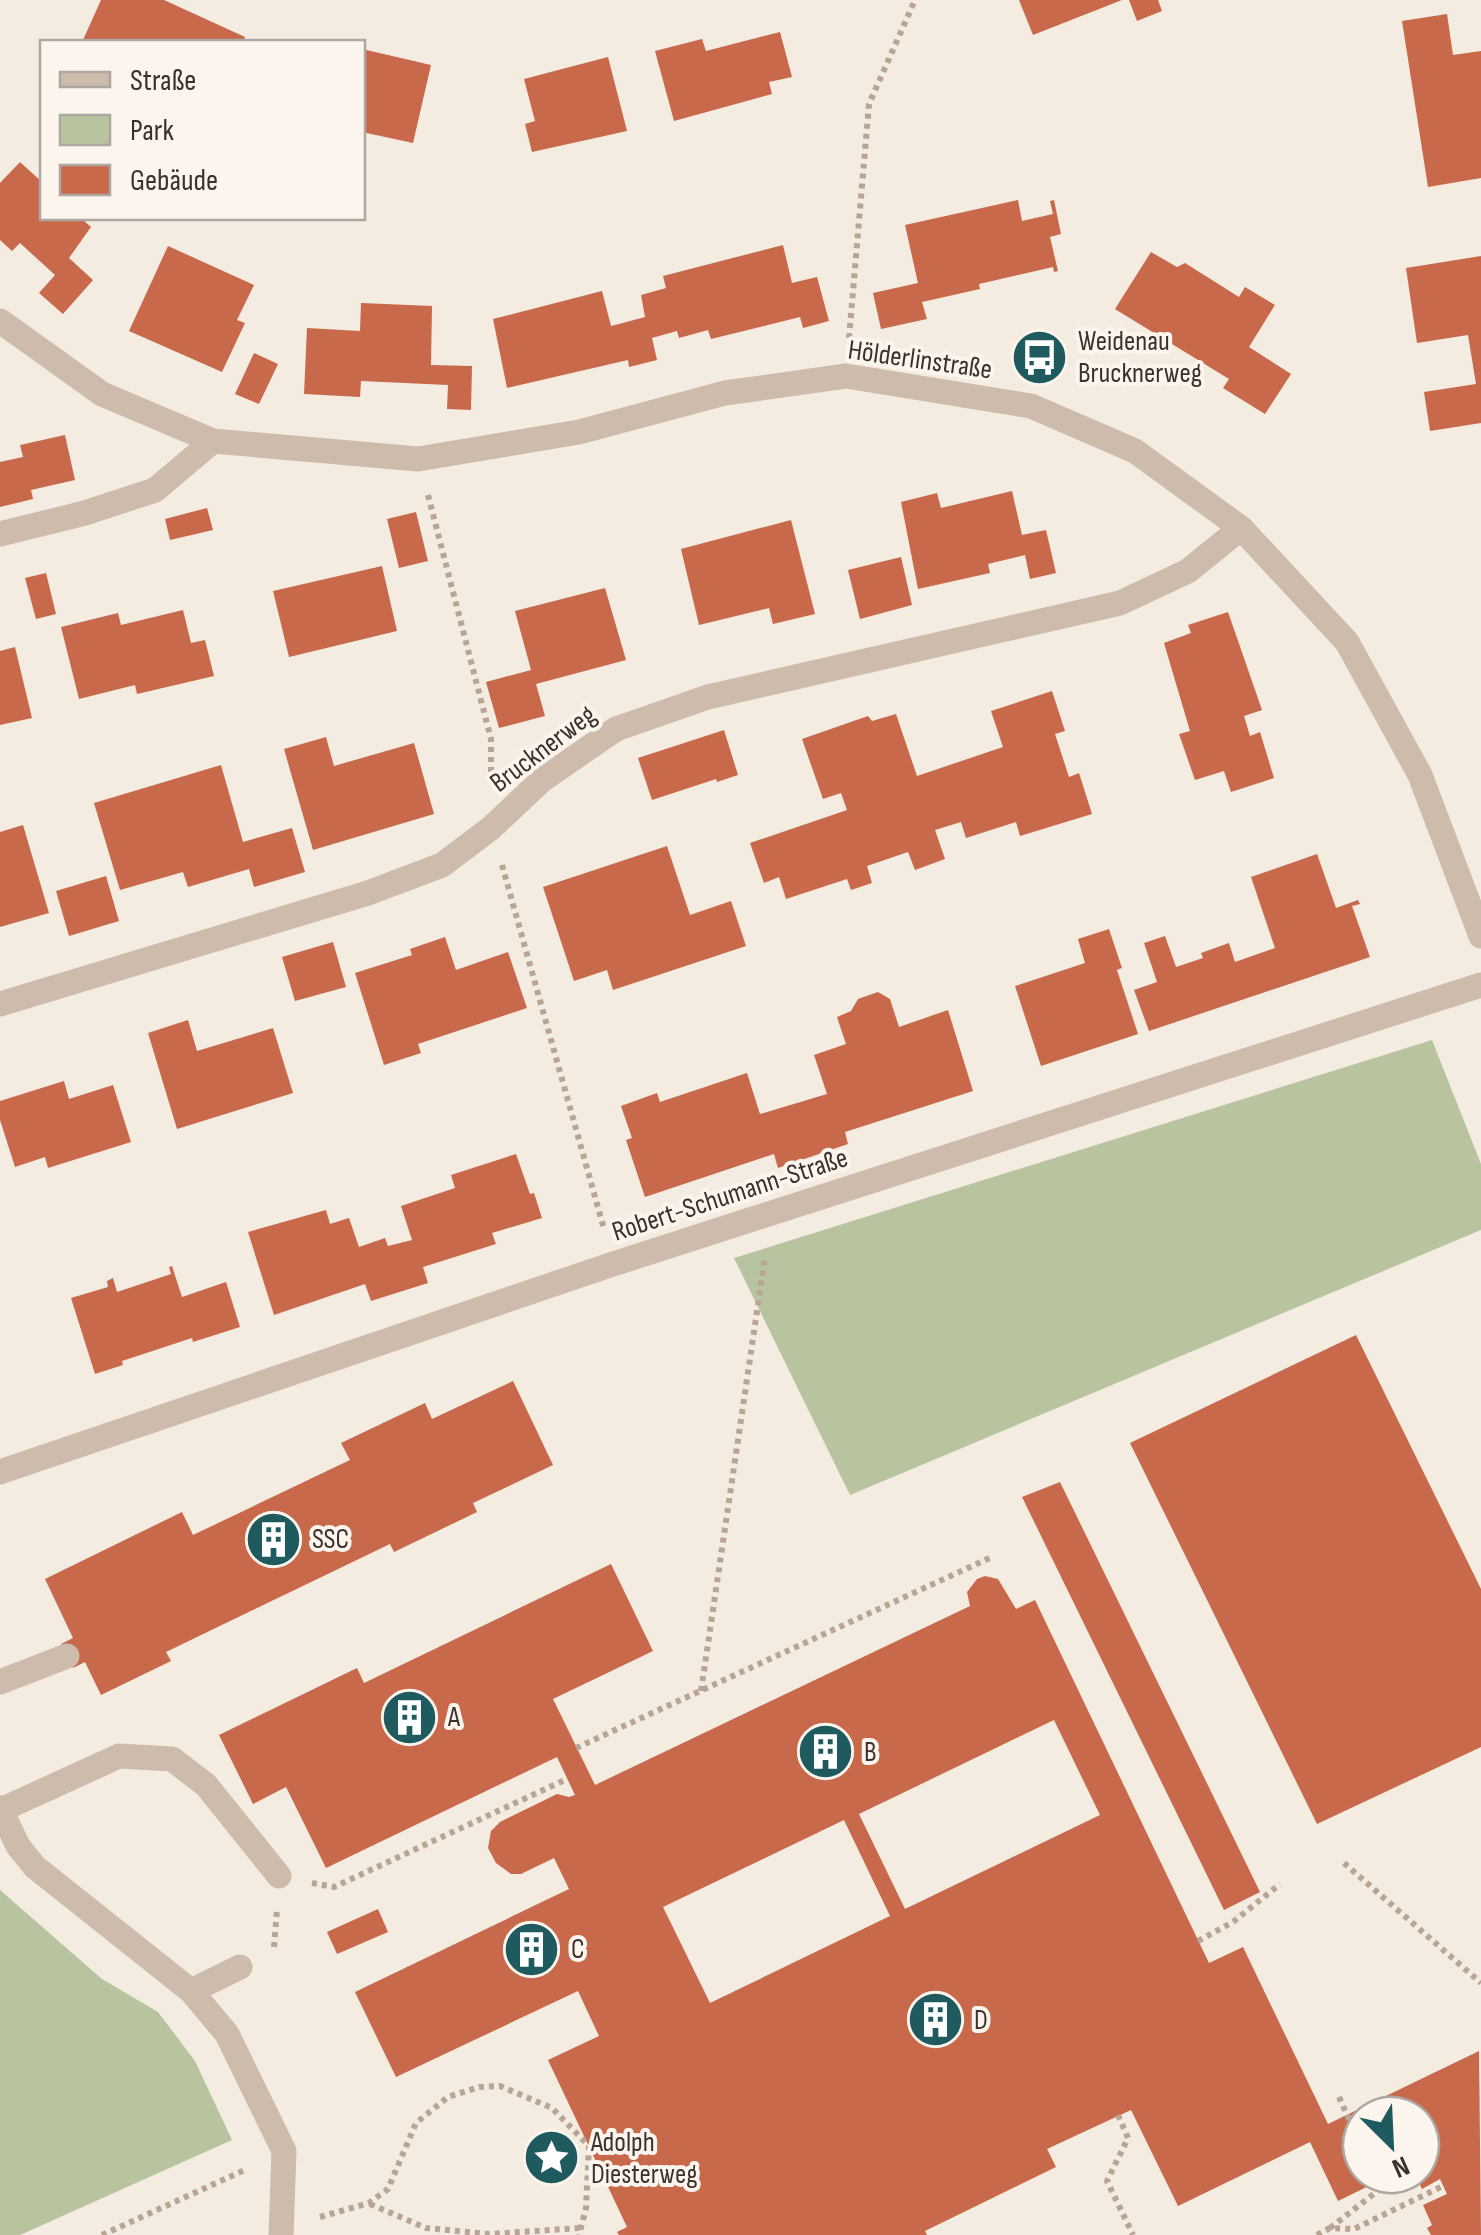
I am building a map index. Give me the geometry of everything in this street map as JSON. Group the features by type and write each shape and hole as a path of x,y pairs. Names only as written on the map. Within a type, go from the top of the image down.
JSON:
{"street":[{"name":"Hölderlinstraße","path":"0,321 102,394 213,441 418,458 579,432 725,393 846,376 1031,406 1135,452 1241,528 1347,642 1420,775 1481,936"},
{"path":"0,534 85,513 154,490 213,441"},
{"name":"Brucknerweg","path":"0,1004 368,893 442,865 491,828 542,780 616,729 708,697 1120,603 1188,572 1241,528"},
{"name":"Robert-Schumann-Straße","path":"0,1472 613,1264 1481,986"},
{"path":"0,1682 66,1656"},
{"path":"280,1876 206,1785 172,1759 119,1756 1,1809 18,1846 35,1867 192,1990 227,2034 284,2151 281,2235"},
{"path":"192,1990 240,1967"}],"path":[{"path":"850,328 869,104 915,0"},
{"path":"428,497 491,739 491,776"},
{"path":"504,874 598,1211"},
{"path":"701,1690 765,1256 757,1218"},
{"path":"576,1748 994,1556"},
{"path":"280,1876 334,1887 568,1779"},
{"path":"1344,1863 1481,1983"},
{"path":"1198,1942 1233,1922 1280,1884"},
{"path":"337,2215 369,2204 388,2189 416,2123 448,2097 500,2086 552,2108 589,2146 586,2208 580,2231 488,2234 426,2228 369,2204"},
{"path":"1339,2097 1341,2101"},
{"path":"1118,2115 1128,2138 1107,2182 1133,2235"},
{"path":"106,2234 284,2151"},
{"path":"1330,2228 1354,2229 1443,2186"},
{"path":"1317,2235 1371,2195"}],"green space":[{"path":"1432,1040 1481,1164 1481,1230 850,1495 734,1258"},
{"path":"0,1890 102,1979 158,2012 195,2061 232,2140 20,2235 0,2235"}],"building":[{"path":"101,0 164,0 245,37 244,40 83,40"},
{"path":"1019,0 1122,0 1033,35"},
{"path":"1129,0 1158,0 1162,11 1137,21"},
{"path":"1447,14 1453,55 1481,51 1481,178 1428,187 1402,21"},
{"path":"780,32 792,77 769,82 772,94 674,121 655,51 702,39 706,51"},
{"path":"365,50 431,65 413,143 365,133"},
{"path":"608,57 627,131 532,152 525,124 535,121 524,79"},
{"path":"20,162 40,180 40,220 83,220 91,227 69,258 93,280 63,314 39,293 55,275 20,243 12,251 0,240 0,183"},
{"path":"1018,200 1022,221 1053,214 1050,201 1054,200 1061,234 1050,237 1058,271 1054,272 1053,267 922,302 927,319 881,329 873,293 918,283 905,225"},
{"path":"783,245 792,283 817,277 829,321 803,328 800,317 711,339 708,330 679,338 677,331 652,338 657,360 629,367 628,360 507,388 493,319 602,291 611,326 619,324 645,317 641,295 666,288 663,276"},
{"path":"168,246 254,285 237,320 245,323 222,372 129,331"},
{"path":"1151,252 1177,267 1185,263 1239,297 1245,287 1275,305 1249,347 1291,374 1265,414 1223,388 1229,379 1115,309"},
{"path":"1481,256 1481,423 1430,431 1424,392 1476,384 1468,335 1417,343 1406,268"},
{"path":"361,303 432,306 431,365 472,366 471,410 447,409 448,385 361,381 360,397 304,394 307,328 360,331"},
{"path":"254,353 278,364 259,404 235,394"},
{"path":"65,435 75,480 31,490 33,499 0,507 0,462 23,457 20,445"},
{"path":"1012,491 1022,535 1046,530 1056,573 1030,579 1025,555 988,564 990,573 918,589 901,502 937,493 941,508"},
{"path":"207,508 213,530 170,540 165,519"},
{"path":"416,512 428,561 399,568 387,519"},
{"path":"791,520 815,614 773,624 769,608 699,625 681,549"},
{"path":"901,557 912,605 860,619 848,570"},
{"path":"382,566 397,631 289,657 273,591"},
{"path":"46,573 56,614 36,619 25,578"},
{"path":"605,588 626,660 536,684 545,716 499,728 486,682 531,670 515,611"},
{"path":"183,610 191,643 205,640 214,676 137,694 135,685 79,699 61,627 118,613 121,625"},
{"path":"1228,612 1262,710 1244,716 1250,736 1260,732 1274,778 1231,792 1224,771 1195,780 1179,734 1190,731 1164,643 1191,633 1188,625"},
{"path":"15,647 32,718 0,725 0,651"},
{"path":"1052,691 1065,731 1055,734 1069,777 1079,773 1092,814 1020,836 1016,822 966,838 961,822 935,830 945,859 915,870 908,852 867,866 872,883 851,890 847,879 786,899 779,877 764,883 750,843 847,810 841,793 823,799 802,739 868,716 872,721 896,714 917,776 1003,747 991,711"},
{"path":"724,730 738,775 652,800 638,758"},
{"path":"326,737 334,766 414,743 434,814 313,850 284,749"},
{"path":"221,765 243,842 292,828 305,872 254,887 249,869 188,887 183,872 120,890 94,803"},
{"path":"23,825 49,913 0,927 0,832"},
{"path":"667,846 690,915 731,901 746,946 613,990 607,970 574,981 543,887"},
{"path":"1317,854 1336,908 1358,900 1360,904 1352,906 1370,957 1149,1031 1134,990 1157,982 1144,943 1165,936 1176,967 1229,943 1235,962 1275,948 1251,877"},
{"path":"106,876 119,921 69,936 56,891"},
{"path":"1109,929 1122,968 1117,970 1138,1034 1041,1066 1015,986 1085,963 1078,939"},
{"path":"445,937 456,970 508,952 527,1008 418,1044 421,1053 384,1065 355,973 412,955 410,949"},
{"path":"333,942 346,987 295,1001 282,957"},
{"path":"878,992 890,999 899,1027 948,1010 973,1091 845,1132 848,1144 778,1168 774,1154 645,1197 626,1140 632,1138 621,1106 657,1093 660,1102 747,1073 760,1114 827,1094 814,1055 846,1044 837,1017 851,1011 858,999"},
{"path":"188,1020 197,1051 273,1028 293,1093 177,1129 148,1033"},
{"path":"64,1081 69,1099 113,1085 131,1142 48,1168 45,1157 15,1167 0,1120 0,1101"},
{"path":"516,1154 542,1218 492,1233 496,1244 423,1267 428,1283 371,1301 365,1284 274,1315 248,1232 326,1210 330,1224 349,1218 359,1247 385,1238 388,1246 412,1240 401,1206 455,1188 451,1175"},
{"path":"172,1266 182,1297 226,1282 240,1327 193,1342 192,1338 95,1374 71,1298 108,1287 107,1281 113,1278 117,1292 171,1274"},
{"path":"1356,1335 1481,1589 1481,1747 1317,1824 1130,1443"},
{"name":"SSC","path":"513,1381 553,1465 473,1503 477,1512 394,1552 390,1544 166,1652 171,1661 101,1695 85,1662 73,1668 61,1644 73,1638 45,1579 182,1512 193,1535 350,1460 341,1443 425,1403 432,1419"},
{"path":"1060,1482 1260,1892 1224,1910 1022,1497"},
{"path":"611,1564 653,1651 553,1699 595,1785 970,1606 967,1592 977,1579 998,1579 1016,1609 1035,1600 1209,1963 1243,1947 1328,2124 1341,2118 1341,2195 1350,2195 1338,2201 1310,2142 1178,2206 1131,2110 1047,2149 1056,2167 925,2231 927,2235 619,2235 617,2232 627,2227 548,2060 599,2036 578,1991 396,2077 355,1992 569,1889 554,1858 521,1874 511,1874 496,1863 488,1848 491,1831 500,1822 557,1794 575,1795 557,1757 326,1868 286,1787 253,1804 219,1735 357,1668 364,1683","holes":["1054,1720 1100,1815 905,1909 859,1814","844,1820 890,1916 710,2003 663,1907"]},
{"path":"378,1909 388,1932 337,1954 327,1932"},
{"path":"1479,2051 1481,2235 1431,2235 1427,2228 1432,2225 1423,2205 1447,2194 1441,2181 1441,2095 1388,2095"}],"place":[{"name":"Weidenau Brucknerweg","path":"1039,357"},
{"name":"SSC","path":"273,1539"},
{"name":"A","path":"409,1717"},
{"name":"B","path":"825,1752"},
{"name":"C","path":"532,1949"},
{"name":"D","path":"935,2020"},
{"name":"Adolph Diesterweg","path":"552,2158"}]}
